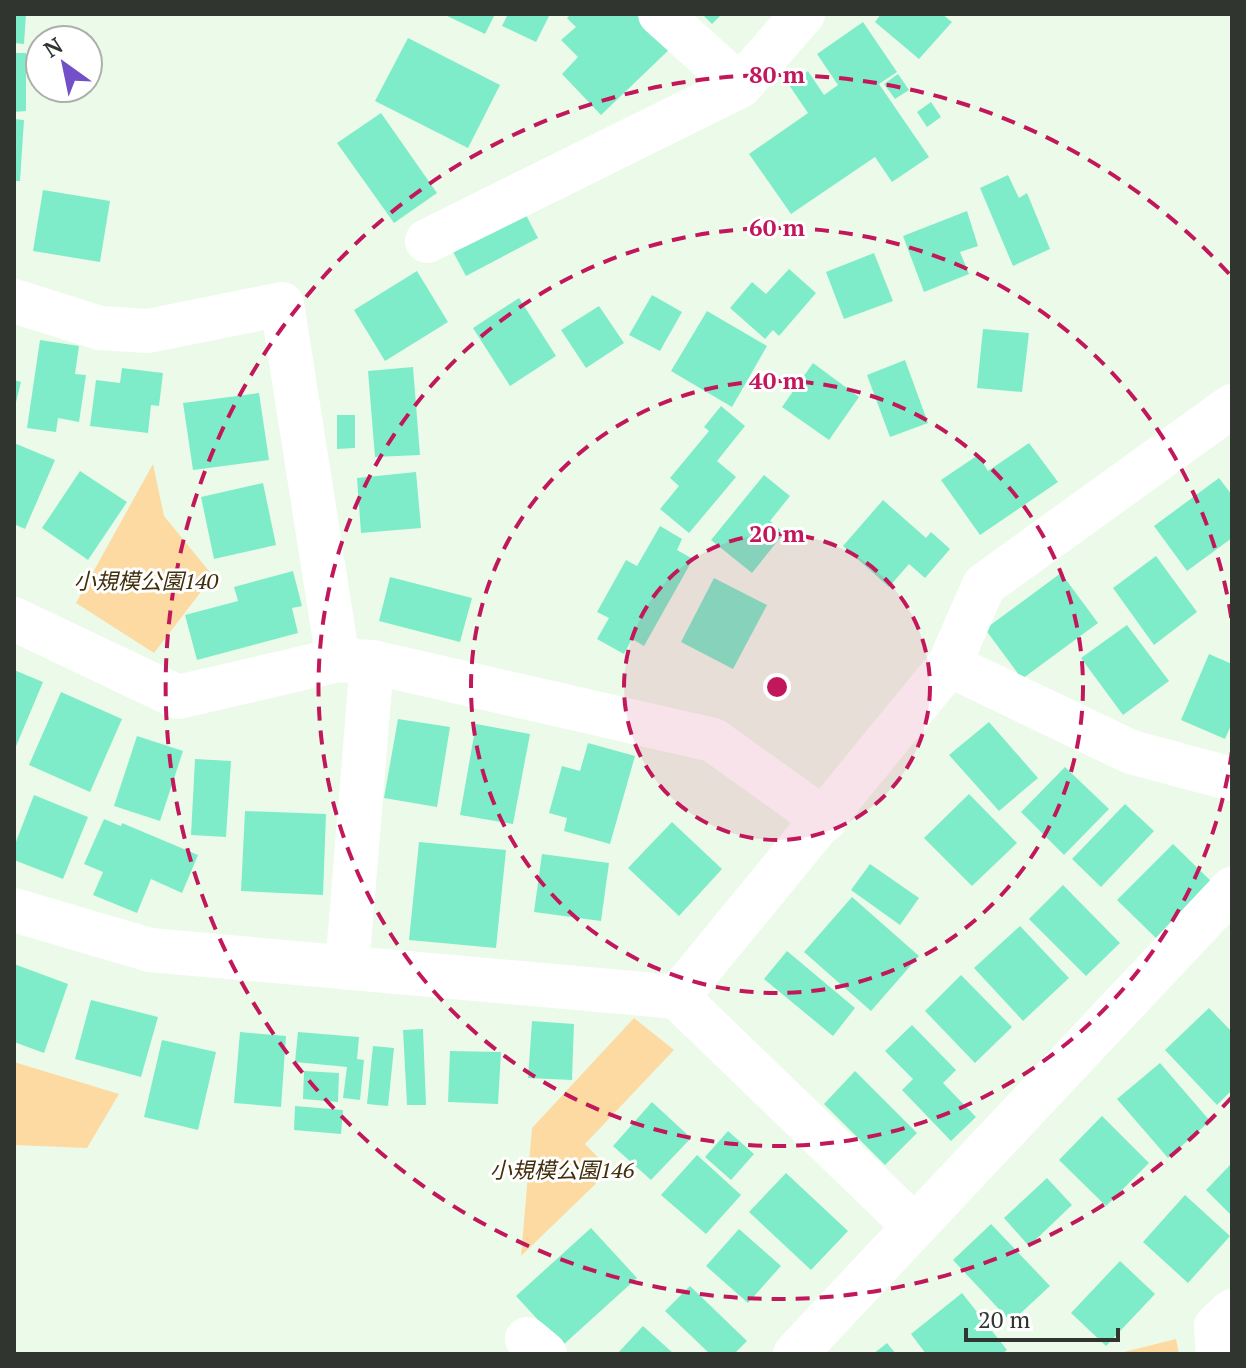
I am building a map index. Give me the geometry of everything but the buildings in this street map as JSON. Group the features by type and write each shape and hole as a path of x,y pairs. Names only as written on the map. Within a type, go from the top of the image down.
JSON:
{"street":[{"path":"660,14 740,86"},
{"path":"427,241 740,86 803,14"},
{"path":"14,301 100,328 148,331 282,304 355,661 347,968"},
{"path":"677,997 949,665 984,585 1232,406"},
{"path":"14,619 178,697 355,661 713,740 825,820"},
{"path":"949,665 1131,752 1232,779"},
{"path":"795,1354 1232,889"},
{"path":"14,910 150,950 677,997 914,1226"},
{"path":"1218,1354 1216,1326 1232,1311"}],"green space":[{"name":"小規模公園140","path":"153,464 164,516 213,576 154,653 76,603"},
{"name":"小規模公園146","path":"634,1018 674,1050 585,1144 610,1170 521,1256 532,1128"},
{"path":"14,1062 119,1094 87,1148 14,1145"},
{"path":"1176,1339 1179,1354 1116,1354"}]}
